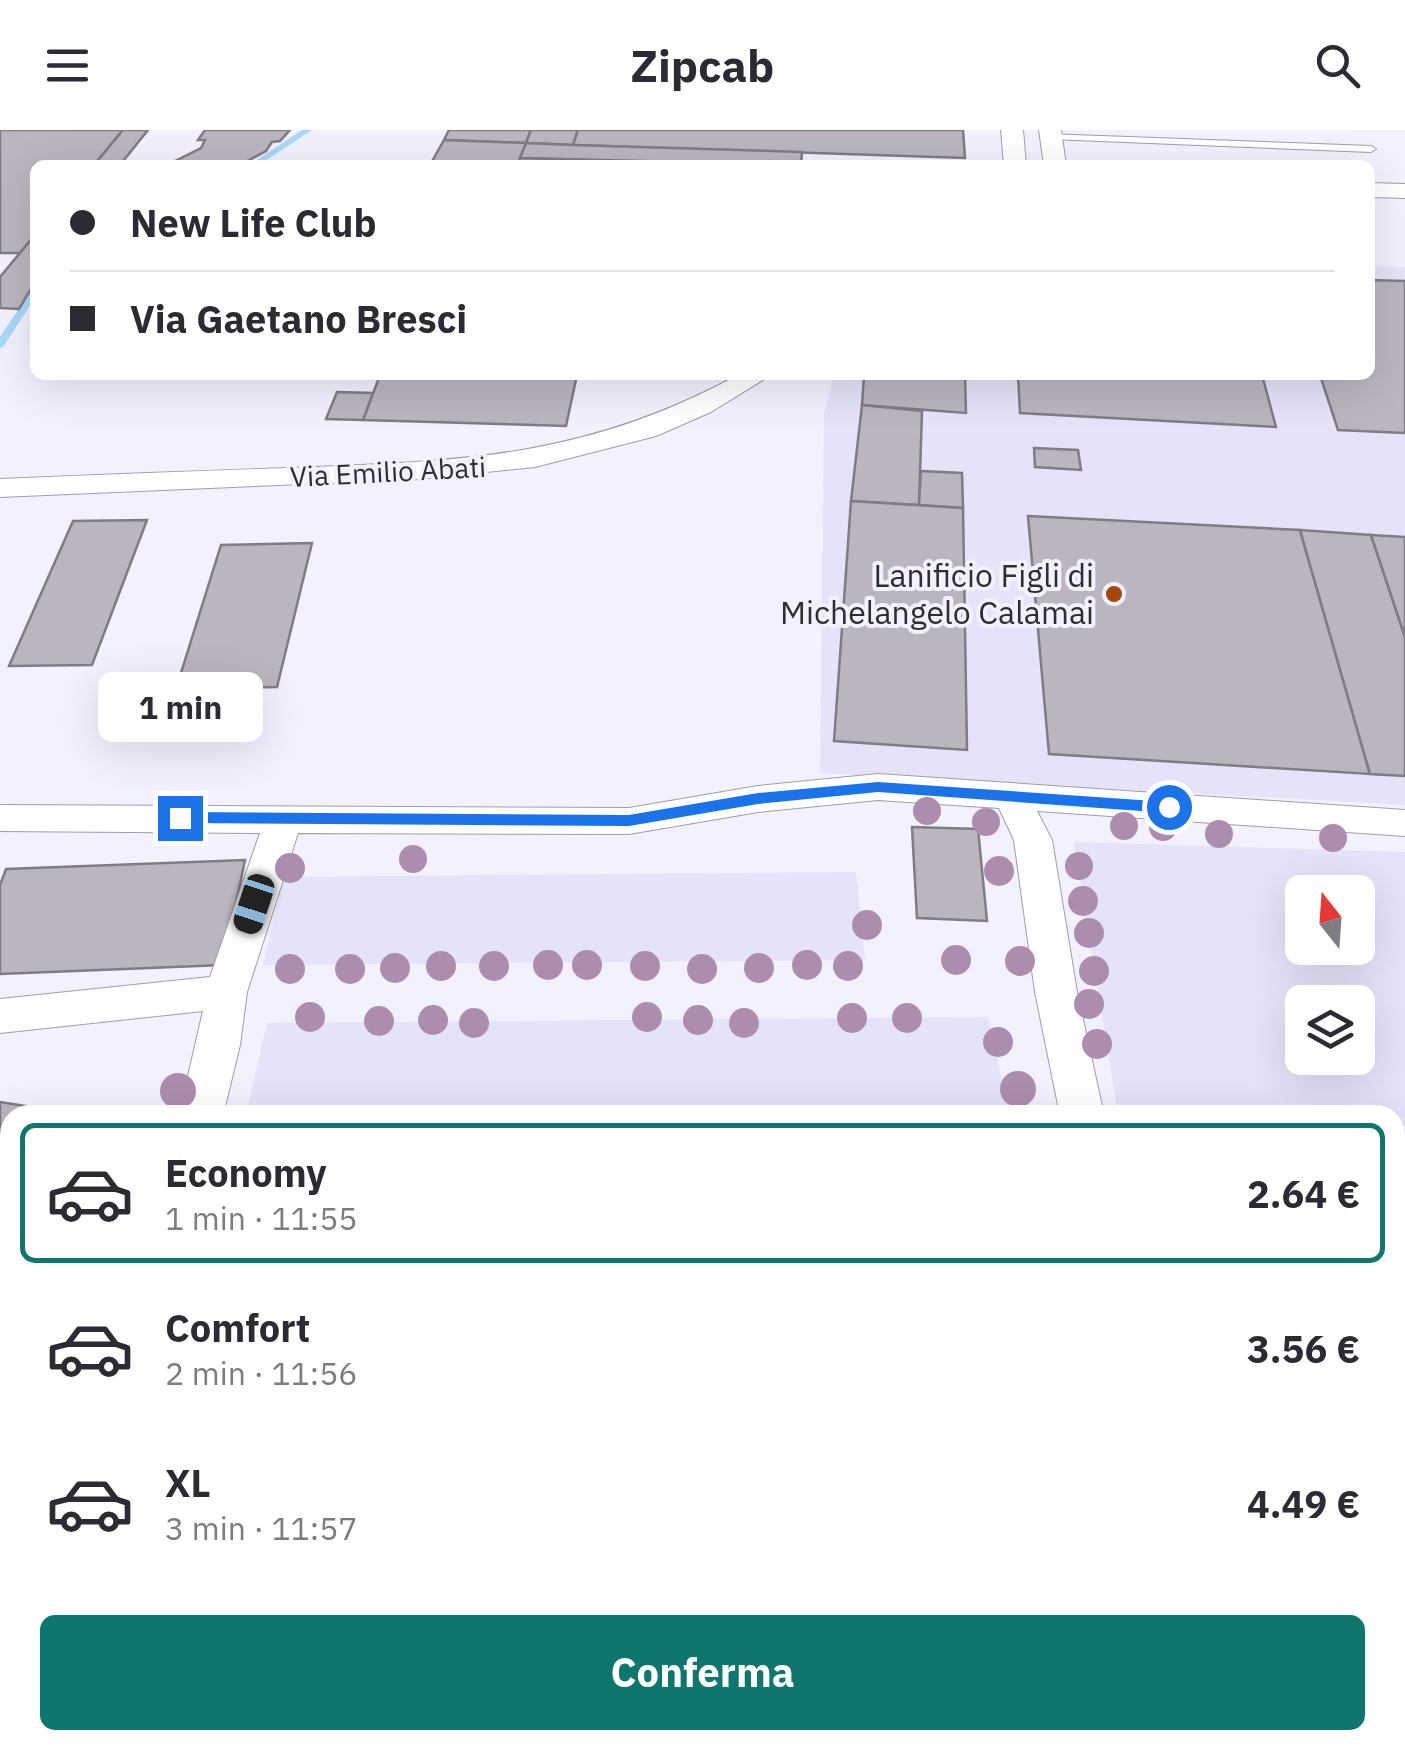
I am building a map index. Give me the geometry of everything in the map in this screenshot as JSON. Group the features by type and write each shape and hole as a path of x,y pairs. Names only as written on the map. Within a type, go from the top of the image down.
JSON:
{"street":[{"path":"1012,130 1015,160"},
{"path":"1050,133 1054,160"},
{"path":"1375,190 1405,191"},
{"name":"Via Emilio Abati","path":"0,488 506,466 658,427 748,380"},
{"path":"0,818 629,820 758,799 878,787 1405,822"},
{"path":"1012,797 1033,840 1056,992 1080,1105"},
{"path":"204,1105 219,1045 226,992 284,818"},
{"path":"0,1016 226,992"}],"lane":[{"path":"1050,133 1371,150"}],"shaded area":[{"name":"Lanificio Figli di Michelangelo Calamai","path":"1375,266 1405,267 1405,805 820,773 824,415 833,380 1375,380"},
{"path":"1074,842 1405,852 1405,1105 1116,1105"},
{"path":"856,872 865,960 263,965 284,877"},
{"path":"988,1017 1008,1105 248,1105 267,1023"}],"building":[{"path":"0,130 123,130 98,160 30,160 30,241 20,253 0,253"},
{"path":"123,130 148,130 124,160 98,160"},
{"path":"205,130 290,130 249,160 177,160 201,148 205,140 198,140"},
{"path":"449,130 531,130 526,143 444,140"},
{"path":"531,130 578,130 573,145 526,143"},
{"path":"578,130 963,130 965,158 573,145"},
{"path":"444,140 526,143 521,160 433,160"},
{"path":"526,143 802,152 801,160 520,158"},
{"path":"30,241 30,290 19,309 0,308 0,277"},
{"path":"1375,280 1405,281 1405,433 1338,430 1322,380 1375,380"},
{"path":"378,380 576,380 566,426 363,420"},
{"path":"864,380 965,380 966,413 862,405"},
{"path":"1018,380 1263,380 1276,427 1020,413"},
{"path":"337,392 373,393 363,420 326,419"},
{"path":"862,405 922,411 919,505 851,501"},
{"path":"1034,448 1078,450 1081,470 1035,467"},
{"path":"921,471 962,473 963,508 919,505"},
{"path":"851,501 963,508 967,750 834,741"},
{"path":"1028,516 1300,530 1370,774 1049,754"},
{"path":"147,520 92,665 9,666 73,521"},
{"path":"1300,530 1371,535 1405,637 1405,776 1370,774"},
{"path":"1371,535 1405,537 1405,637"},
{"path":"312,543 277,687 176,689 221,545"},
{"path":"912,827 978,829 987,921 917,918"},
{"path":"245,860 223,965 0,974 0,885 6,869"}],"waterway":[{"path":"261,160 308,130"},
{"path":"0,345 30,299"}],"place":[{"name":"Lanificio Figli di Michelangelo Calamai","path":"1114,594"}],"route":[{"path":"180,818 629,820 758,799 878,787 1169,807"}]}
